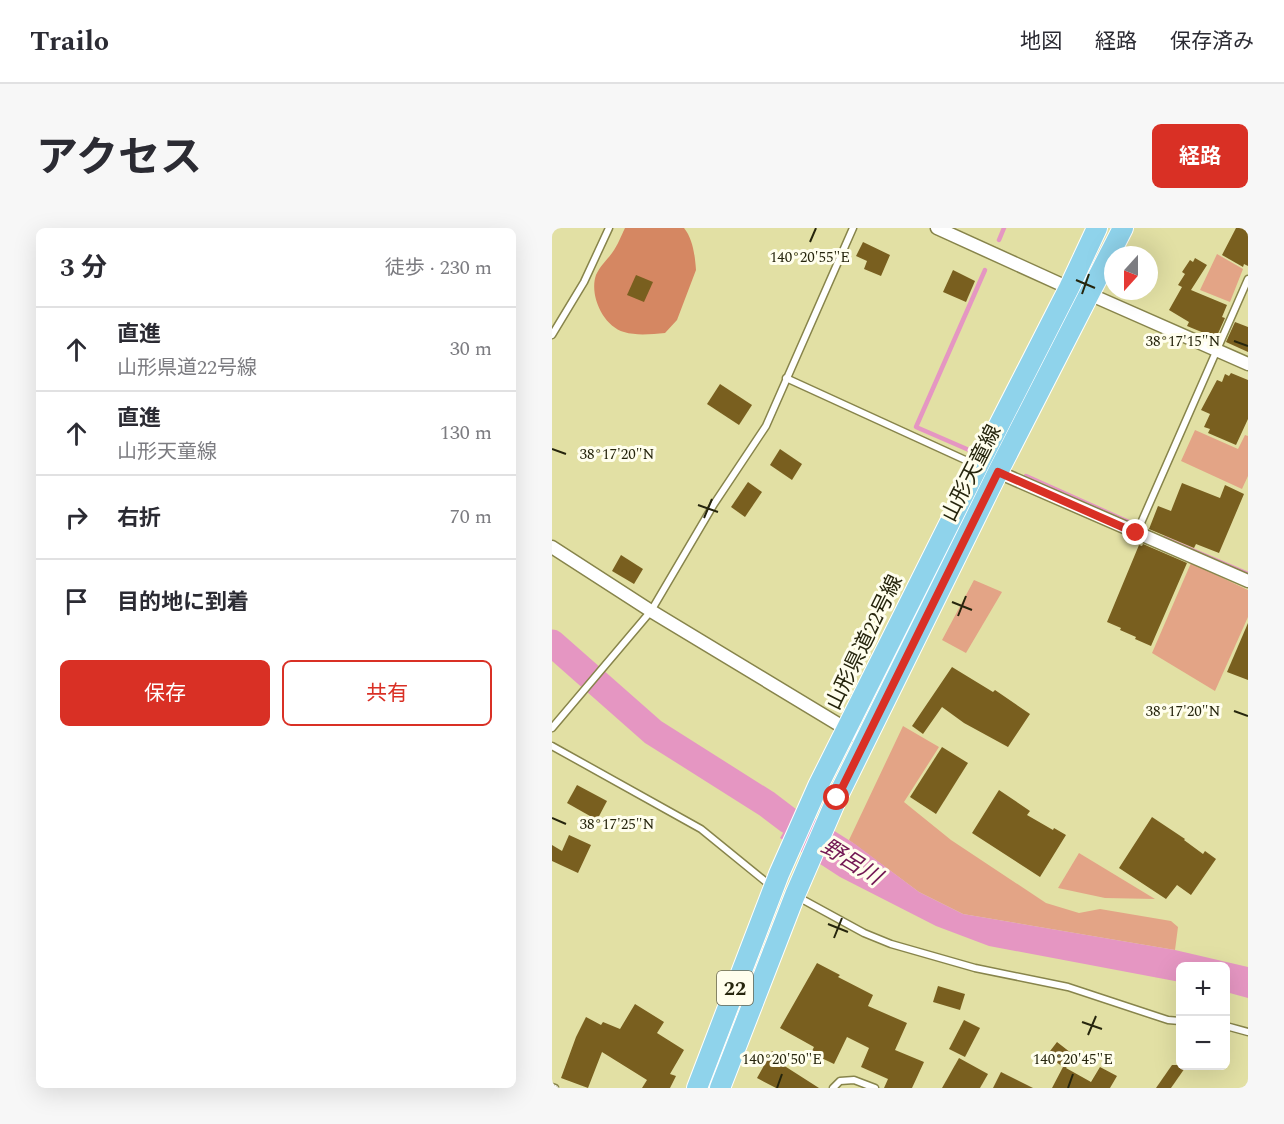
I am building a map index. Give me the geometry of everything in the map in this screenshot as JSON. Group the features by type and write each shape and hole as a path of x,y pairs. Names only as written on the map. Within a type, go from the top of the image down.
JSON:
{"main road":[{"name":"山形県道22号線","path":"697,1088 777,881 818,786 1097,228"},
{"name":"山形天童線","path":"866,741 998,472 1123,228"},
{"name":"22","path":"720,1088 798,889 837,798 866,741"}],"street":[{"path":"937,228 1069,288 1089,294 1248,364"},
{"path":"998,472 1248,581"},
{"path":"552,547 651,611 866,741"}],"lane":[{"path":"552,335 584,282 609,228"},
{"path":"552,728 651,611 714,504 766,426 854,228"},
{"path":"1136,533 1248,279"},
{"path":"786,378 978,466"},
{"path":"552,746 701,829 777,881"},
{"path":"798,889 856,929 891,944 975,968 1068,987 1176,1021"},
{"path":"1230,1027 1248,1032"},
{"path":"834,1088 840,1081 854,1080 875,1088"}],"shaded area":[{"path":"625,228 684,228 690,237 696,270 677,320 665,333 634,334 616,329 604,317 596,300 594,283 596,275 614,250"},
{"path":"1217,254 1243,269 1230,302 1200,290"},
{"path":"1195,430 1238,449 1245,435 1248,436 1248,476 1242,489 1181,461"},
{"path":"1191,563 1248,590 1248,617 1215,691 1152,653"},
{"path":"974,580 1002,592 966,653 942,640"},
{"path":"903,726 939,747 904,802 951,840 1046,903 1079,913 1100,909 1171,921 1178,927 1175,950 963,914 919,892 849,840"},
{"path":"1079,853 1155,899 1105,898 1058,888"}],"water":[{"path":"798,808 855,844 919,892 963,914 1175,950 1227,962 1176,962 1176,981 989,946 936,926 840,877 780,838"},
{"path":"1230,963 1248,967 1248,998 1230,993"}],"building":[{"path":"1236,228 1248,228 1248,266 1244,264 1243,267 1222,255"},
{"path":"863,242 890,255 881,276 864,269 867,261 856,256"},
{"path":"1195,258 1207,265 1191,290 1227,305 1222,317 1225,318 1216,338 1187,326 1189,322 1169,310 1182,287 1178,285 1185,274 1182,272 1190,260 1193,262"},
{"path":"953,270 975,281 966,302 943,292"},
{"path":"636,275 653,282 644,302 627,295"},
{"path":"1235,322 1248,327 1248,352 1226,342"},
{"path":"1231,373 1248,380 1248,419 1236,445 1208,433 1210,429 1204,427 1210,414 1201,410 1217,380 1222,382 1225,374 1229,376"},
{"path":"720,384 752,405 739,425 707,404"},
{"path":"780,449 802,464 792,480 770,465"},
{"path":"748,482 762,492 745,517 731,507"},
{"path":"1182,483 1220,498 1225,485 1244,494 1219,553 1196,544 1194,548 1149,529 1158,506 1171,511"},
{"path":"1143,544 1187,563 1151,646 1107,622 1139,545"},
{"path":"621,555 643,569 634,584 612,571"},
{"path":"1248,623 1248,680 1227,672"},
{"path":"952,667 993,692 995,690 1030,714 1008,747 964,723 942,707 923,734 912,726"},
{"path":"942,747 968,763 936,814 910,797"},
{"path":"577,785 607,801 597,820 567,803"},
{"path":"999,790 1030,811 1027,815 1066,835 1040,877 972,833"},
{"path":"1152,817 1203,854 1205,851 1216,859 1191,895 1177,885 1166,899 1119,868"},
{"path":"569,835 591,845 578,873 552,861 552,845 562,851"},
{"path":"817,963 873,995 868,1006 907,1023 895,1050 924,1062 912,1088 884,1088 888,1079 861,1067 869,1048 847,1037 834,1064 811,1053 814,1047 780,1028"},
{"path":"938,986 965,994 960,1010 933,1002"},
{"path":"635,1004 664,1022 657,1033 684,1050 670,1074 676,1076 670,1088 642,1088 647,1080 602,1052 588,1088 561,1078 586,1017 601,1025 603,1022 620,1029"},
{"path":"964,1020 980,1028 965,1057 949,1049"},
{"path":"1057,1042 1075,1056 1066,1068 1091,1082 1100,1067 1117,1076 1110,1088 1052,1088 1063,1067 1047,1055"},
{"path":"772,1051 786,1058 783,1065 819,1088 776,1088 757,1078"},
{"path":"959,1058 988,1074 980,1088 942,1088"},
{"path":"1172,1065 1176,1065 1176,1070 1184,1070 1171,1088 1156,1088"},
{"path":"1001,1072 1033,1088 993,1088"}],"waterway":[{"path":"999,240 1004,228"},
{"path":"969,450 916,427 985,270"},
{"path":"1026,476 1131,523"},
{"path":"1164,538 1248,574"},
{"name":"野呂川","path":"552,643 653,732 821,840"}],"route":[{"path":"837,798 998,472 1136,533"}]}
